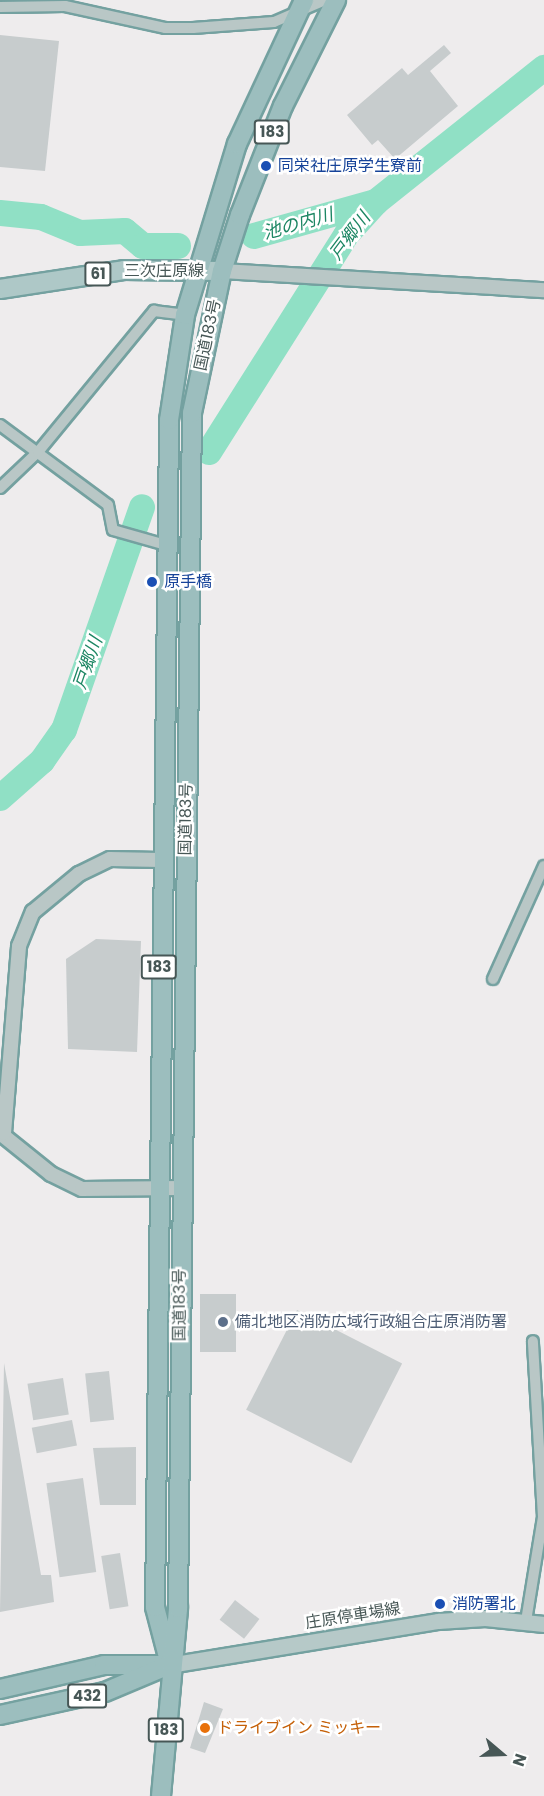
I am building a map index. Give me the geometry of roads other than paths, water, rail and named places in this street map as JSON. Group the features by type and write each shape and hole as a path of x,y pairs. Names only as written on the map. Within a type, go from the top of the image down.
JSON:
{"highway":[{"name":"国道183号","path":"161,1796 169,1665 178,1608 181,1188 192,413 222,271 283,106 336,0"},
{"name":"国道183号","path":"169,1665 155,1607 160,860 169,420 185,315 237,144 301,7"},
{"name":"432","path":"0,1689 104,1665 169,1665"},
{"name":"432","path":"0,1714 105,1692 169,1665"}],"main road":[{"name":"三次庄原線","path":"0,289 124,270 222,271"},
{"name":"庄原停車場線","path":"169,1665 438,1621 526,1621 544,1624"}],"street":[{"path":"0,7 65,6 121,14 165,28 274,22 301,7 326,0"},
{"path":"222,271 544,290"},
{"path":"0,488 38,452 154,311 185,315"},
{"path":"0,425 108,505 112,530 166,545"},
{"path":"160,860 110,859 79,874 33,912 19,946 2,1133 51,1174 82,1189 181,1188"},
{"path":"494,979 544,866"},
{"path":"526,1621 543,1517 536,1467 533,1341"}],"waterway":[{"name":"戸郷川","path":"209,452 347,234 376,202 544,68"},
{"name":"池の内川","path":"254,236 376,202"},
{"name":"池の内川","path":"0,213 41,217 80,233 125,231 143,246 178,246"},
{"name":"戸郷川","path":"0,798 42,761 64,730 142,507"}],"place":[{"name":"同栄社庄原学生寮前","path":"266,166"},
{"name":"原手橋","path":"152,582"},
{"name":"備北地区消防広域行政組合庄原消防署","path":"223,1322"},
{"name":"消防署北","path":"440,1604"},
{"name":"ドライブイン ミッキー","path":"205,1728"}]}
